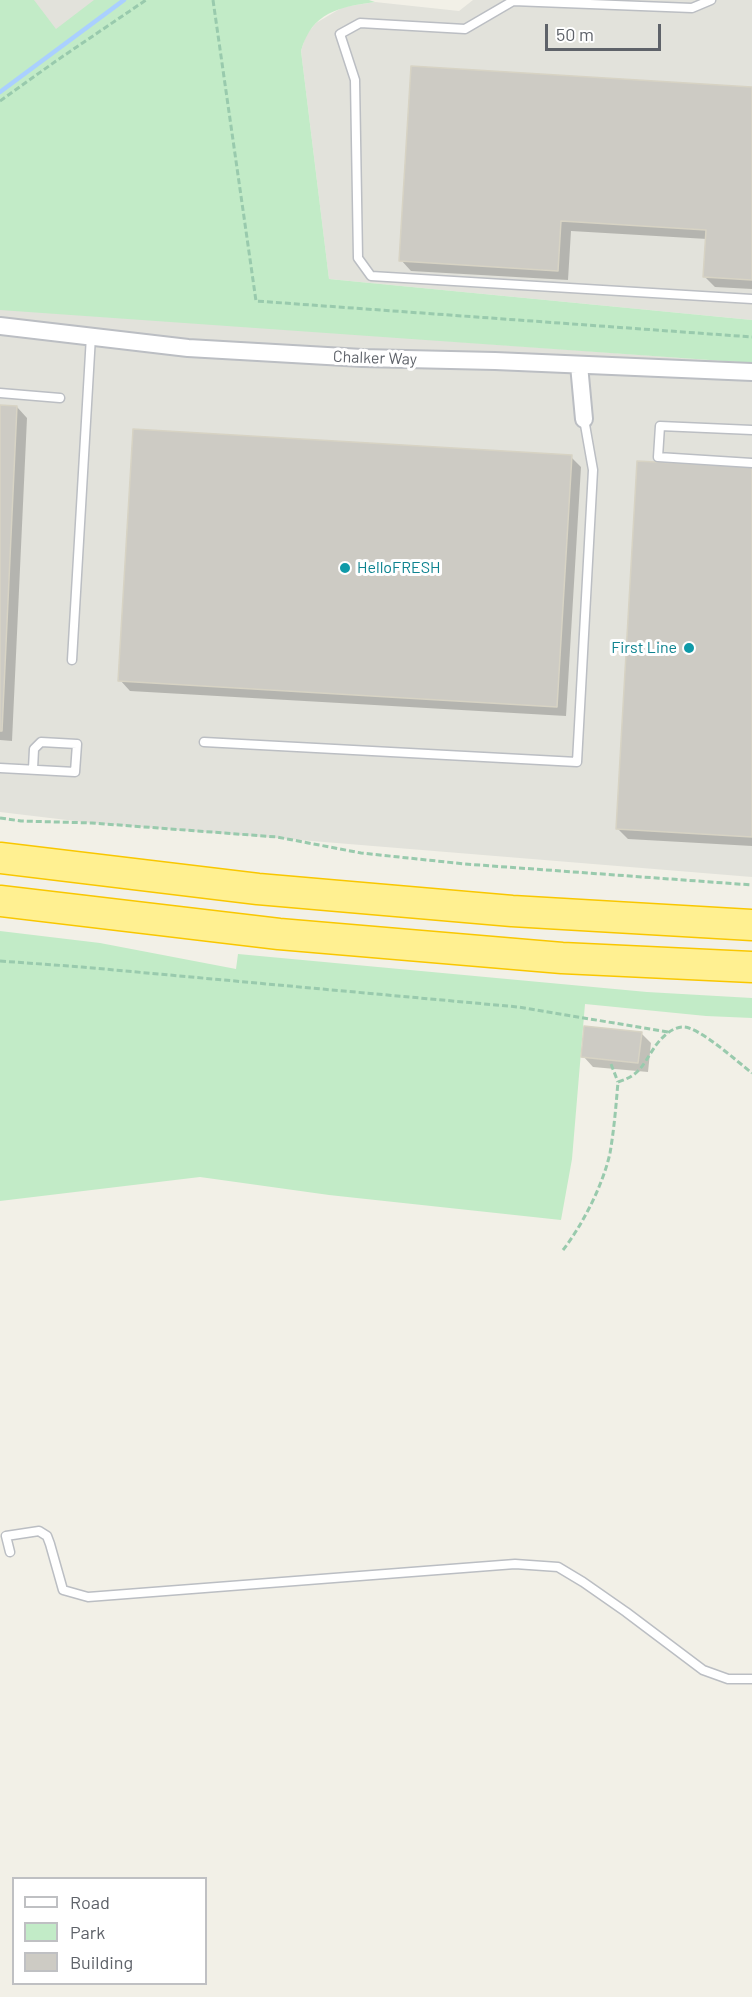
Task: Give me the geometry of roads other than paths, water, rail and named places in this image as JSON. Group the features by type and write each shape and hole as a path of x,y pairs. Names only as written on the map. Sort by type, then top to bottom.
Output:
{"highway":[{"path":"0,858 258,889 512,911 752,925"},
{"path":"0,902 302,936 562,958 752,967"}],"street":[{"name":"Chalker Way","path":"0,326 188,348 362,358 486,360 752,372"},
{"path":"579,365 584,419"}],"lane":[{"path":"711,0 692,8 513,1 465,29 360,23 340,34 355,80 358,258 371,276 752,299"},
{"path":"72,660 91,336"},
{"path":"0,393 60,398"},
{"path":"204,742 577,762 593,470 584,419"},
{"path":"752,430 660,426 658,457 752,463"},
{"path":"0,768 75,772 77,744 41,742 34,749 33,769"},
{"path":"10,1552 6,1536 39,1531 47,1536 63,1590 88,1597 514,1564 558,1567 626,1612 703,1670 728,1679 752,1679"}],"waterway":[{"path":"0,92 124,0"}],"place":[{"name":"HelloFRESH","path":"345,568"},
{"name":"First Line","path":"689,648"}]}
